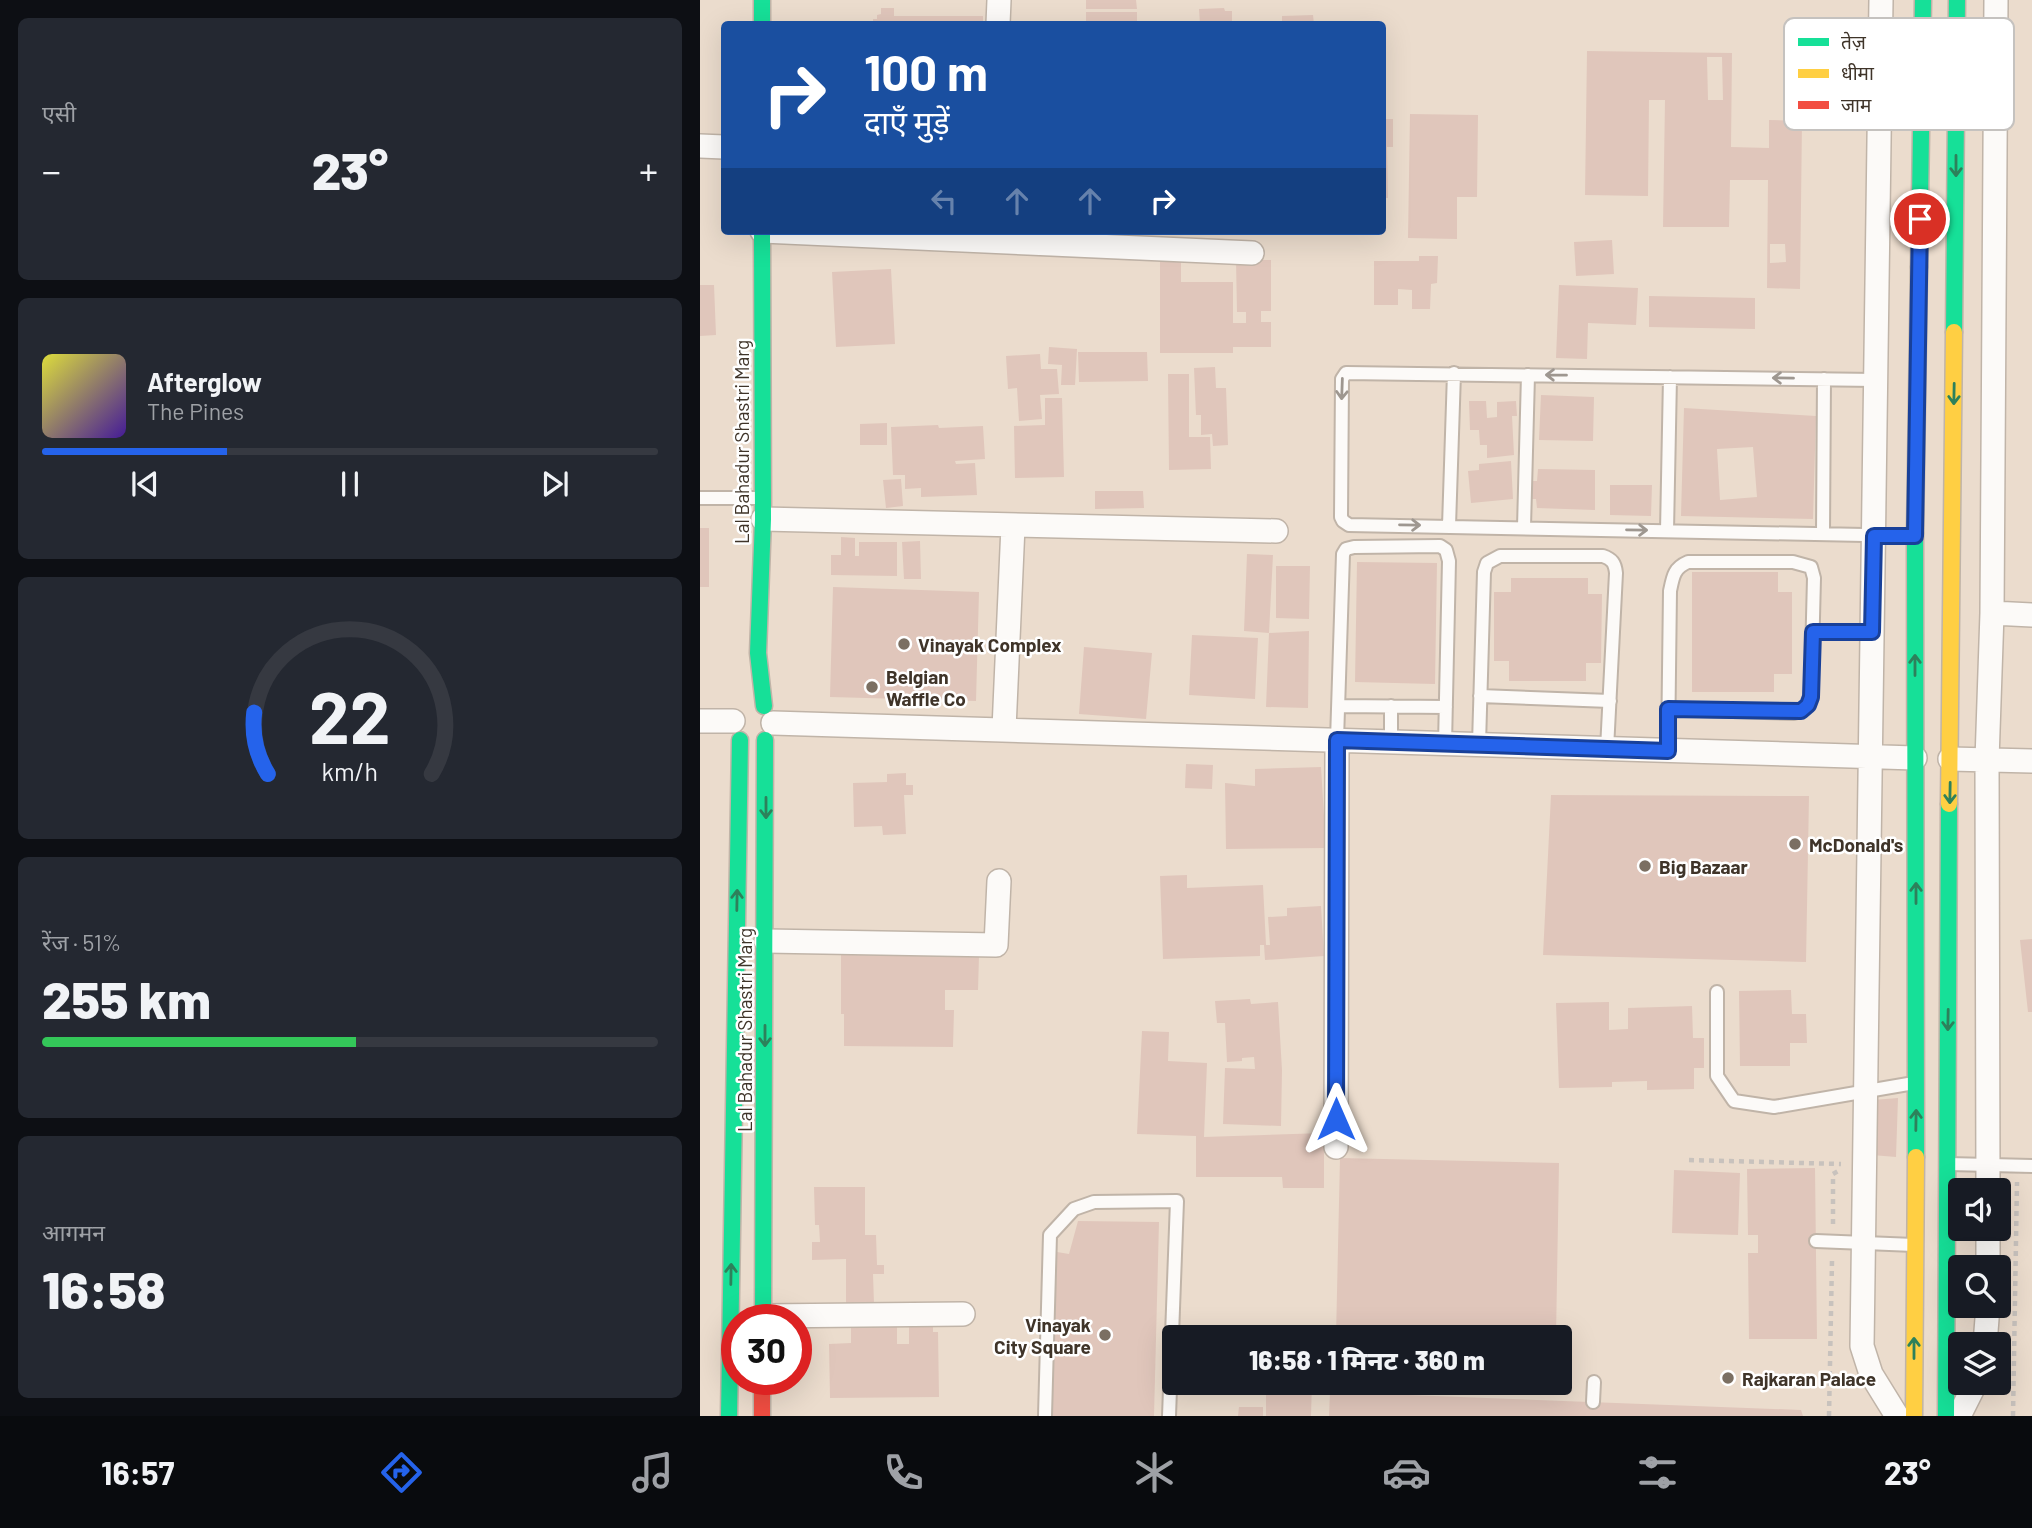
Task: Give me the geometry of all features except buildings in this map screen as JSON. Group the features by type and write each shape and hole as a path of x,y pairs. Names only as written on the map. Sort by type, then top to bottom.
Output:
{"main road":[{"path":"762,0 762,21"},
{"path":"1923,0 1923,18"},
{"path":"1957,0 1957,18"},
{"path":"1914,1416 1915,536 1921,130"},
{"path":"1946,1416 1956,130"},
{"name":"Lal Bahadur Shastri Marg","path":"762,235 763,509 758,653 767,723 763,1304"},
{"name":"Lal Bahadur Shastri Marg","path":"729,1416 741,713 758,653"},
{"path":"754,703 767,723 753,744 741,713 754,703"},
{"path":"762,1395 762,1416"}],"street":[{"path":"998,21 999,0"},
{"path":"1881,0 1881,18"},
{"path":"1996,0 1996,18"},
{"path":"1879,130 1862,1346 1871,1374 1897,1416"},
{"path":"1988,1178 1987,760 1992,613 1995,130"},
{"path":"700,146 721,147"},
{"path":"940,235 1252,253"},
{"path":"763,509 1013,526 1276,531"},
{"path":"1004,729 1013,526"},
{"path":"1992,613 2032,615"},
{"path":"700,721 741,713"},
{"path":"767,723 1915,758"},
{"path":"1336,1147 1337,740"},
{"path":"1950,759 2032,761"},
{"path":"766,941 996,945 999,881"},
{"path":"812,1317 963,1314"},
{"path":"1959,1416 1970,1395"}],"lane":[{"path":"1876,380 1349,372 1342,379 1342,521 1349,524 1915,536"},
{"path":"1449,526 1454,373"},
{"path":"1524,527 1528,374"},
{"path":"1667,531 1670,377"},
{"path":"1824,379 1824,534"},
{"path":"700,498 763,509"},
{"path":"1337,740 1342,561 1346,549 1440,546 1446,550 1449,561 1445,744"},
{"path":"1479,744 1487,563 1500,556 1603,556 1610,558 1616,573 1607,748"},
{"path":"1668,709 1801,711 1808,705 1811,697 1813,632 1814,578 1811,568 1803,564 1688,562 1677,567 1670,591 1668,709 1668,751"},
{"path":"1813,632 1872,632"},
{"path":"1480,696 1610,701"},
{"path":"1339,706 1446,707"},
{"path":"1391,706 1391,742"},
{"path":"1717,992 1717,1076 1734,1101 1774,1107 1916,1082"},
{"path":"1946,1164 2032,1166"},
{"path":"1045,1416 1050,1235 1074,1209 1094,1202 1177,1201 1169,1416"},
{"path":"1816,1241 1914,1245"},
{"path":"1593,1402 1594,1382"}],"path":[{"path":"1689,1160 1852,1164"},
{"path":"2013,1416 2017,1165"}],"traffic: fast":[{"path":"762,0 762,21"},
{"path":"1923,0 1923,18"},
{"path":"1957,0 1957,18"},
{"path":"1919,267 1921,130"},
{"path":"1954,332 1956,130"},
{"path":"762,235 763,519 758,653 764,706"},
{"path":"1915,533 1916,1157"},
{"path":"729,1416 740,740"},
{"path":"763,1304 765,740"},
{"path":"1946,1416 1949,804"}],"traffic: slow":[{"path":"1949,804 1954,332"},
{"path":"1914,1416 1916,1157"}],"traffic: jam":[{"path":"1915,533 1919,267"},
{"path":"762,1395 762,1416"}],"place":[{"name":"Vinayak Complex","path":"904,644"},
{"name":"Belgian Waffle Co","path":"872,687"},
{"name":"McDonald's","path":"1795,844"},
{"name":"Big Bazaar","path":"1645,866"},
{"name":"Vinayak City Square","path":"1105,1335"},
{"name":"Rajkaran Palace","path":"1728,1378"}],"route":[{"path":"1336,1119 1337,740 1668,751 1668,709 1794,713 1808,705 1811,697 1813,632 1872,632 1874,536 1915,536 1920,219"}]}
